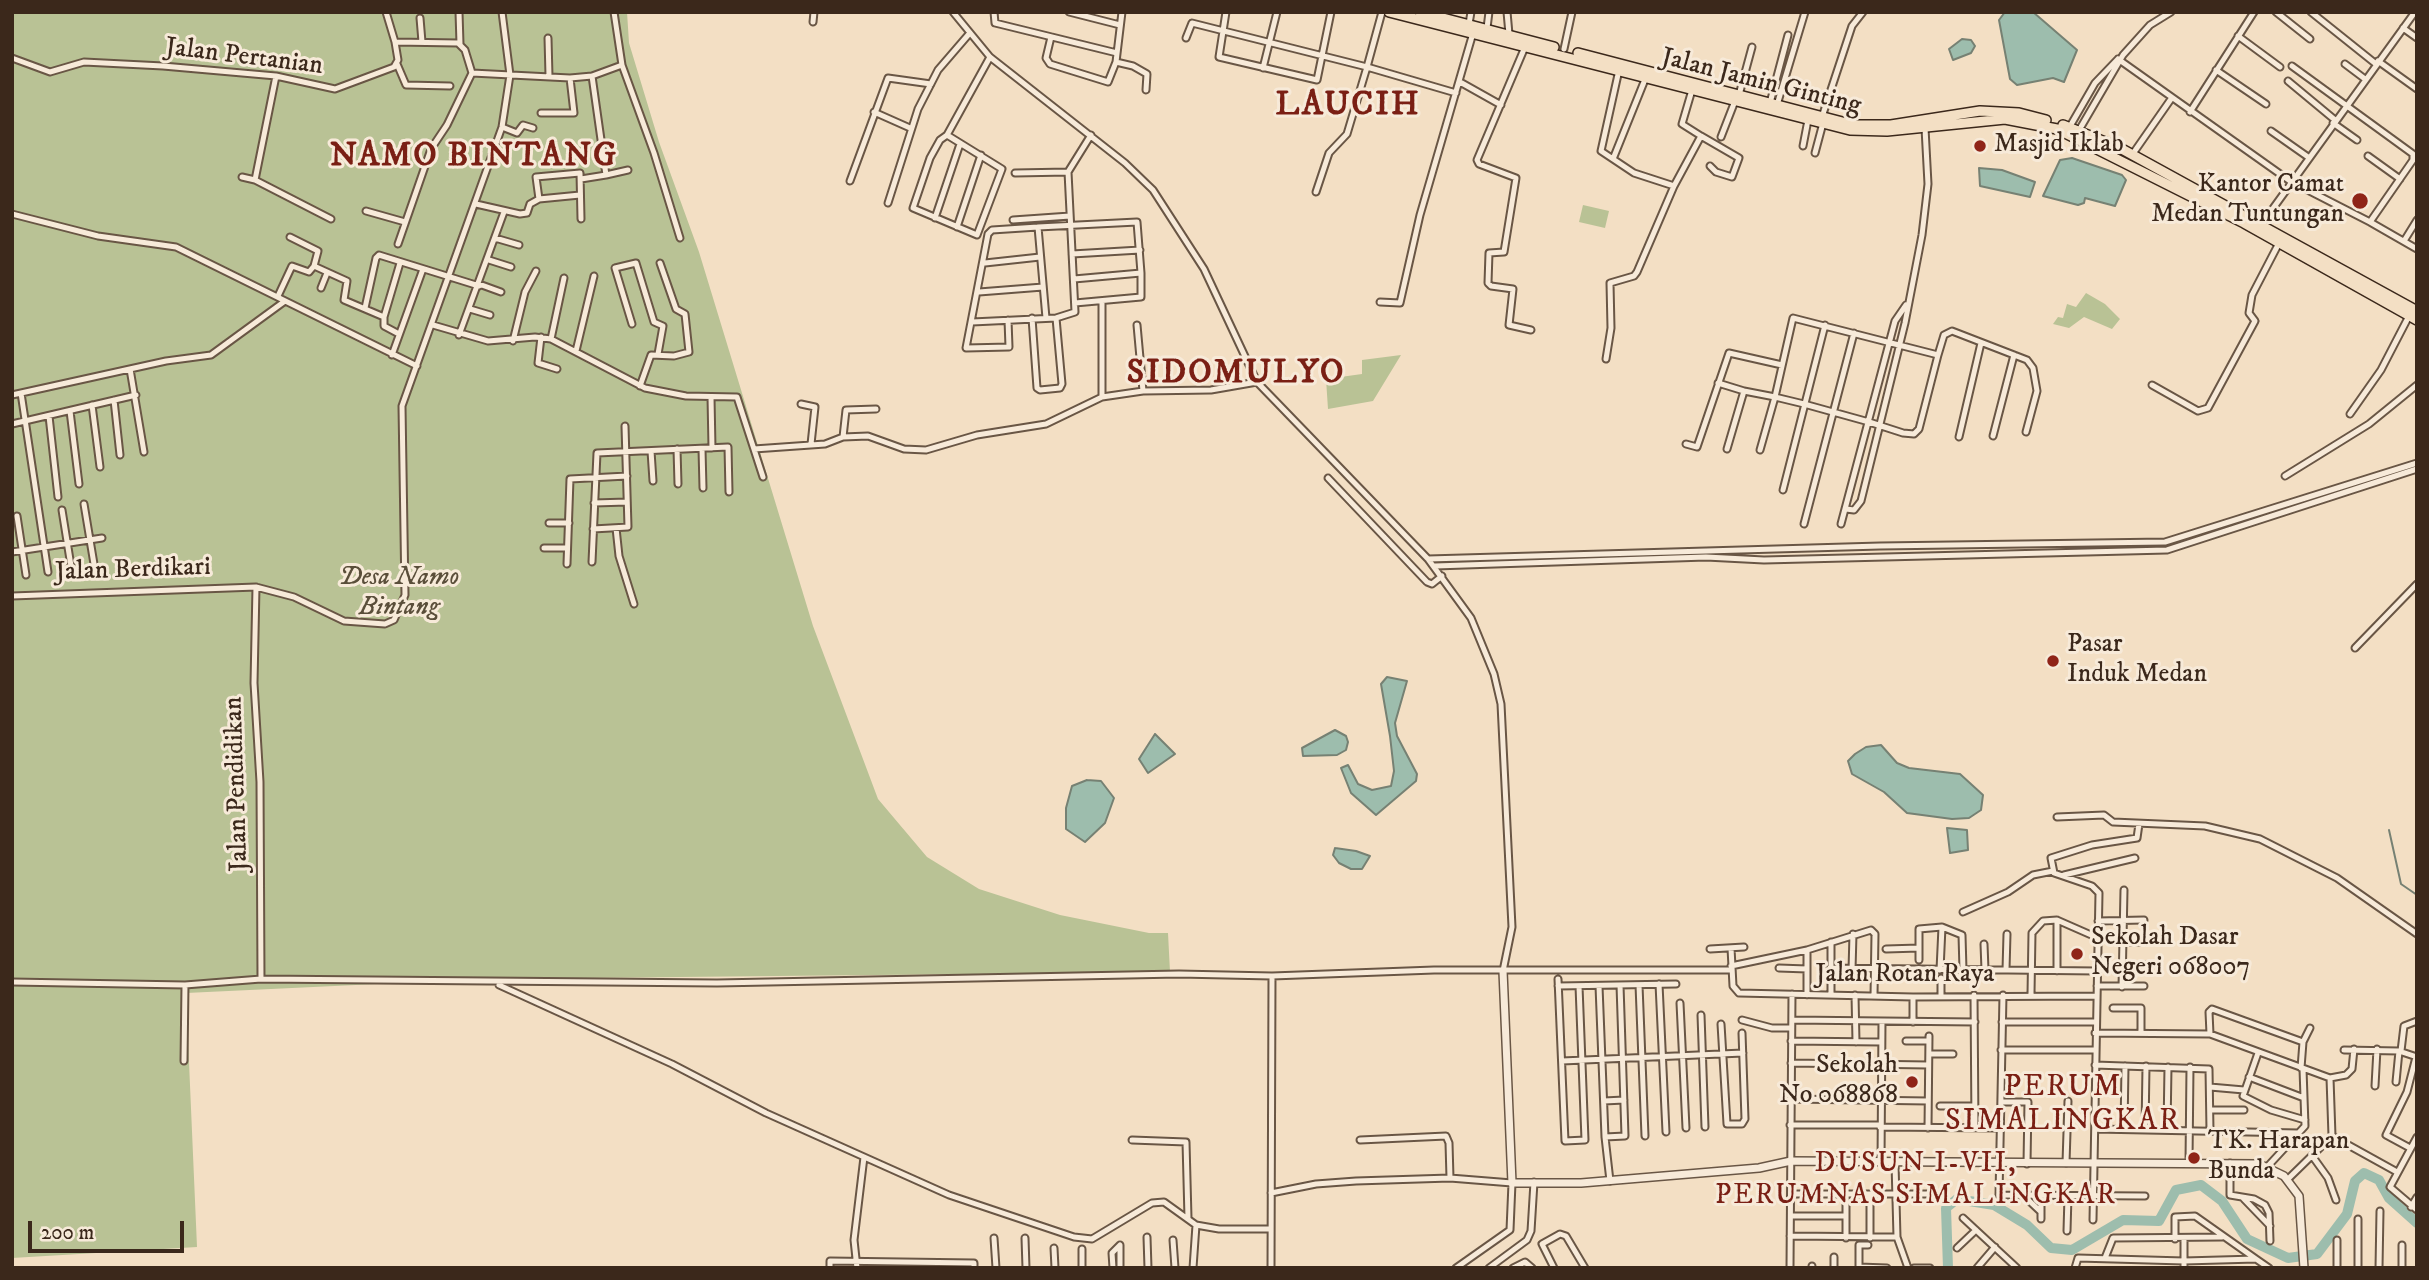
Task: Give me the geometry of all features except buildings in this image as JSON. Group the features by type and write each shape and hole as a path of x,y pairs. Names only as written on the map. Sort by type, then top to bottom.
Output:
{"highway":[{"name":"Jalan Jamin Ginting","path":"1389,12 1471,28 1487,28 1737,98"},
{"name":"Jalan Jamin Ginting","path":"1420,12 1434,14 1525,46 1692,89 1772,106 1861,131 2005,119 2073,131 2260,228 2279,243 2414,316"},
{"name":"Jalan Jamin Ginting","path":"1772,106 1808,120 1873,125 1987,112 2031,115 2132,155 2414,316"}],"street":[{"path":"386,12 395,42 397,64 406,85 450,86"},
{"path":"398,244 433,144 447,125 472,73 460,44 459,12"},
{"name":"Jalan Berdikari","path":"12,596 256,587 294,597 344,621 389,624 398,615 405,595 402,406 502,127 510,75 502,12"},
{"path":"614,12 622,65 654,153 680,238"},
{"path":"813,22 814,12"},
{"path":"953,12 990,57 1141,177 1170,213 1204,270 1257,382 1434,566 1471,618 1494,674 1502,704 1512,927 1503,971 1512,1182 1510,1230 1457,1268"},
{"path":"994,12 995,23 1117,53"},
{"path":"1069,12 1120,25"},
{"path":"1051,37 1046,58 1056,68 1106,82 1112,78 1116,62 1122,12"},
{"path":"1226,12 1220,57 1317,80 1331,12"},
{"path":"1263,68 1277,12"},
{"path":"1316,192 1329,153 1348,131 1382,12"},
{"path":"1380,302 1400,303 1420,215 1460,82 1471,28 1471,12"},
{"path":"1487,28 1489,12"},
{"path":"1507,12 1508,34"},
{"path":"1564,49 1572,12"},
{"path":"1772,106 1805,12"},
{"path":"1815,153 1822,120 1852,26 1863,12"},
{"path":"2073,131 2095,83 2121,59 2150,25 2171,12"},
{"path":"2190,111 2254,12"},
{"path":"2276,12 2311,39"},
{"path":"2311,12 2417,89"},
{"path":"2260,228 2290,181 2415,12"},
{"path":"420,18 422,42"},
{"path":"1186,38 1190,23 1323,54 1456,93"},
{"path":"2403,28 2417,38"},
{"path":"888,202 909,128 930,84 938,70 969,34"},
{"path":"1772,106 1788,35"},
{"path":"2238,36 2280,67"},
{"path":"548,38 549,76"},
{"path":"395,42 460,44"},
{"path":"1525,46 1477,160 1479,164 1512,174 1516,179 1504,252 1489,253 1488,282 1492,286 1513,289 1509,325 1531,330"},
{"path":"1721,137 1737,98 1752,47"},
{"path":"947,135 1002,168 978,234 974,235 913,206 930,158 940,140 947,135 990,57"},
{"name":"Jalan Pertanian","path":"12,58 50,72 83,62 276,76 335,89 388,70 397,64"},
{"path":"2121,59 2171,99 2290,181 2417,249"},
{"path":"1116,62 1133,66 1147,74 1146,90"},
{"path":"2345,64 2365,79"},
{"path":"472,73 570,78 592,76 622,65"},
{"path":"2292,66 2413,154 2413,160 2370,222"},
{"path":"1619,70 1601,151 1634,173 1674,186"},
{"path":"2216,70 2266,104"},
{"path":"255,180 276,76"},
{"path":"592,76 606,175"},
{"path":"850,181 874,112 890,77 930,84"},
{"path":"1613,159 1646,77"},
{"path":"541,113 574,113 570,78"},
{"path":"2288,80 2357,140"},
{"path":"1460,82 1501,105"},
{"path":"1692,89 1682,124 1740,158 1730,177 1716,172 1710,166"},
{"path":"2132,155 2171,99"},
{"path":"874,112 909,128"},
{"path":"1803,146 1808,120"},
{"path":"502,127 517,133 523,125 533,128"},
{"path":"1846,509 1854,510 1861,501 1922,234 1928,184 1928,127"},
{"path":"2271,131 2308,157"},
{"path":"972,322 1056,318 1072,314 1075,303 1068,172 1091,135"},
{"path":"1606,359 1611,328 1610,283 1634,276 1637,272 1674,186 1701,136"},
{"path":"935,218 960,144"},
{"path":"957,227 981,155"},
{"path":"2368,156 2400,179"},
{"path":"581,179 628,170"},
{"path":"1015,173 1068,172"},
{"path":"539,199 536,177 580,173 581,219"},
{"path":"242,177 255,180 331,219"},
{"path":"476,204 504,212 526,213 530,204 539,199 580,195"},
{"path":"366,211 404,226 410,232"},
{"path":"459,335 504,212"},
{"path":"12,214 98,236 176,247 417,366"},
{"path":"1013,220 1070,216"},
{"path":"2404,241 2417,220"},
{"path":"1008,320 1007,348 967,349 965,345 979,292 988,236 992,230 1137,222 1141,297 1075,303"},
{"path":"1038,227 1046,318"},
{"path":"285,262 309,272 314,267 318,251 290,237"},
{"path":"495,238 519,245"},
{"path":"2152,385 2198,411 2208,408 2255,321 2249,313 2252,295 2279,243"},
{"path":"1072,254 1140,250"},
{"path":"365,308 376,258 382,256 500,292"},
{"path":"985,263 1040,257"},
{"path":"488,260 511,267"},
{"path":"400,263 384,317 384,326 400,334"},
{"path":"632,324 615,268 636,263 654,322 663,326 658,354"},
{"path":"640,386 651,355 674,356 689,352 685,314 676,309 660,263"},
{"path":"278,296 292,266"},
{"path":"314,267 347,282 344,299 384,317"},
{"path":"392,355 423,269"},
{"path":"513,341 526,292 536,271"},
{"path":"321,288 327,272"},
{"path":"1074,279 1141,274"},
{"path":"576,351 594,276"},
{"path":"551,339 564,278"},
{"path":"979,292 1043,287"},
{"path":"12,395 130,369 211,355 285,301"},
{"path":"1102,301 1102,397"},
{"path":"1841,524 1895,321 1907,302"},
{"path":"470,309 490,315"},
{"path":"2350,414 2414,316"},
{"path":"1032,318 1037,388 1040,390 1062,385 1056,318"},
{"path":"1760,450 1793,318 1938,355"},
{"path":"1137,324 1143,391"},
{"path":"433,325 459,335 488,341 541,337 551,339 640,386 686,396 737,397 763,477"},
{"path":"1783,490 1825,325"},
{"path":"1718,383 1912,435 1917,433 1938,355 1948,332 2030,362 2037,391 2026,432"},
{"path":"1804,524 1854,333"},
{"path":"541,337 538,363 557,369"},
{"path":"1959,438 1981,343"},
{"path":"1686,444 1698,447 1727,355 1731,352 1782,365"},
{"path":"1993,436 2014,355"},
{"path":"130,369 144,452"},
{"path":"754,449 825,444 843,437 876,436 897,447 926,450 978,435 1046,424 1102,397 1143,391 1211,390 1257,382"},
{"path":"2285,476 2369,424 2417,385"},
{"path":"1727,449 1744,391"},
{"path":"21,393 48,572"},
{"path":"12,425 136,395"},
{"path":"710,397 712,448"},
{"path":"114,400 120,455"},
{"path":"802,404 815,407 811,444"},
{"path":"92,405 100,467"},
{"path":"843,437 846,410 876,409"},
{"path":"70,411 79,484"},
{"path":"49,416 58,497"},
{"path":"593,528 628,527 625,426"},
{"path":"592,562 597,453 728,447 729,492"},
{"path":"677,449 678,484"},
{"path":"702,449 703,488"},
{"path":"651,451 653,481"},
{"path":"1428,559 1605,552 2165,542 2415,465"},
{"path":"1434,566 1706,557 1764,560 2167,550 2306,505 2415,465"},
{"path":"567,564 570,479 627,477"},
{"path":"1328,478 1427,582 1432,584 1442,576"},
{"path":"2304,497 2306,505"},
{"path":"594,503 627,502"},
{"path":"84,504 94,565"},
{"path":"62,510 71,566"},
{"path":"17,516 26,575"},
{"path":"549,523 569,523"},
{"path":"616,528 619,556 634,604"},
{"path":"12,552 102,538"},
{"path":"544,548 567,548"},
{"path":"1764,550 1764,560"},
{"path":"1605,552 1605,561"},
{"path":"2355,648 2417,584"},
{"name":"Jalan Pendidikan","path":"256,587 254,683 260,782 261,979"},
{"path":"2057,817 2104,815 2113,822 2205,826 2260,839 2337,878 2417,934"},
{"path":"2053,871 2051,858 2092,845 2137,838 2140,824"},
{"path":"2064,875 2135,858"},
{"path":"1963,912 2008,892 2033,875 2053,871 2097,889 2099,899 2093,1220"},
{"path":"2122,987 2124,890"},
{"path":"2031,994 2034,928 2047,919 2057,920 2098,938"},
{"path":"2057,920 2057,971"},
{"path":"2098,921 2144,920"},
{"path":"1919,960 1922,926 1942,927 1962,935 1963,970"},
{"path":"1940,970 1942,927"},
{"path":"12,982 185,985 261,979 497,983 841,981 1731,968 1807,950 1853,934 1874,931 1874,996"},
{"path":"1852,970 1853,934"},
{"path":"2006,970 2007,934"},
{"path":"1831,942 1831,994"},
{"path":"2123,942 2144,942"},
{"path":"1984,944 1986,970"},
{"path":"1710,949 1744,947"},
{"path":"1731,948 1731,968"},
{"path":"1886,949 1919,948"},
{"path":"1807,950 1807,995"},
{"path":"2122,965 2145,965"},
{"name":"Jalan Rotan Raya","path":"1731,968 1733,986 1739,993 1913,997 2031,994 2096,996"},
{"path":"1779,968 1807,969"},
{"path":"1830,968 2097,971"},
{"path":"1271,1268 1272,976"},
{"path":"1941,978 1941,997"},
{"path":"1579,986 1585,1140 1565,1141 1558,982 1579,986 1676,985"},
{"path":"497,983 958,1199 1084,1240 1110,1231 1152,1203 1164,1202 1196,1225 1270,1229"},
{"path":"1659,984 1666,1132"},
{"path":"184,1062 185,985"},
{"path":"1599,985 1605,1137 1610,1181"},
{"path":"1605,1137 1625,1136 1620,985"},
{"path":"1639,985 1645,1136"},
{"path":"2097,986 2144,986"},
{"path":"1790,1268 1792,994"},
{"path":"1855,995 1856,1042"},
{"path":"1974,995 1975,1128"},
{"path":"2003,995 1998,1192 2002,1196 2145,1196"},
{"path":"1913,997 1913,1022"},
{"path":"1681,1003 1686,1128"},
{"path":"2113,1008 2141,1008 2141,1033"},
{"path":"2210,1034 2209,1012 2212,1009 2302,1042"},
{"path":"1700,1015 1705,1127"},
{"path":"1742,1020 1772,1028 1791,1028"},
{"path":"1792,1020 1975,1023"},
{"path":"1881,1163 1882,1021"},
{"path":"2396,1082 2404,1026 2417,1021"},
{"path":"2002,1022 2096,1022"},
{"path":"1721,1024 1726,1122 1731,1125 1742,1124 1745,1119 1742,1032"},
{"path":"2267,1166 2299,1133 2305,1120 2302,1042 2310,1028"},
{"path":"2095,1033 2210,1034 2330,1079 2346,1075 2352,1069 2354,1049"},
{"path":"1906,1041 1929,1038 1928,1128"},
{"path":"1791,1041 1881,1042"},
{"path":"2375,1086 2376,1049"},
{"path":"2001,1050 2095,1050"},
{"path":"2344,1050 2400,1051 2417,1057 2407,1092 2386,1135 2410,1148"},
{"path":"1562,1061 1743,1053"},
{"path":"2258,1053 2243,1096 2305,1120"},
{"path":"1930,1054 1953,1054"},
{"path":"1791,1063 1928,1065"},
{"path":"2095,1065 2209,1069 2210,1131"},
{"path":"2124,1129 2125,1066"},
{"path":"2145,1130 2146,1066"},
{"path":"2166,1130 2168,1067"},
{"path":"2189,1163 2190,1067"},
{"path":"2249,1077 2304,1098"},
{"path":"2288,1179 2332,1136 2330,1079"},
{"path":"2210,1087 2244,1090"},
{"path":"1791,1099 1928,1101"},
{"path":"1604,1101 1624,1100"},
{"path":"2001,1102 2028,1101 2027,1164"},
{"path":"2066,1163 2068,1101"},
{"path":"1940,1106 1975,1106"},
{"path":"2210,1110 2244,1110"},
{"path":"1790,1125 2000,1128"},
{"path":"2095,1129 2299,1133"},
{"path":"1360,1140 1446,1136 1449,1143 1450,1178"},
{"path":"2332,1136 2397,1172"},
{"path":"2417,1137 2390,1190 2414,1209 2417,1197"},
{"path":"1132,1140 1183,1141 1187,1144 1188,1218"},
{"path":"856,1264 854,1240 864,1157"},
{"path":"2313,1157 2328,1178 2336,1200"},
{"path":"1271,1193 1316,1184 1450,1178 1512,1182 1610,1181 1759,1168 1791,1161 2230,1163 2267,1166 2288,1179 2302,1204 2304,1268"},
{"path":"1895,1163 1897,1237 1908,1268"},
{"path":"2230,1163 2230,1195 2260,1200 2265,1205 2270,1241"},
{"path":"1489,1268 1527,1240 1531,1231 1534,1182"},
{"path":"1791,1194 1930,1194"},
{"path":"1846,1194 1846,1238"},
{"path":"1870,1194 1870,1238"},
{"path":"2024,1196 2041,1212"},
{"path":"2041,1196 2041,1219"},
{"path":"2067,1231 2068,1196"},
{"path":"2243,1198 2270,1226"},
{"path":"2379,1268 2380,1211"},
{"path":"1791,1216 1846,1216"},
{"path":"2175,1239 2175,1218 2179,1216 2202,1219 2222,1237 2269,1268"},
{"path":"1963,1218 2015,1267"},
{"path":"2358,1219 2358,1268"},
{"path":"1193,1268 1196,1225"},
{"path":"1957,1248 1976,1230"},
{"path":"1554,1268 1542,1244 1560,1234 1566,1236 1585,1268"},
{"path":"1790,1236 1897,1237"},
{"path":"1147,1237 1148,1268"},
{"path":"2105,1258 2113,1238 2222,1237"},
{"path":"994,1238 996,1268"},
{"path":"1025,1238 1026,1268"},
{"path":"2184,1239 2184,1264"},
{"path":"1173,1240 1175,1268"},
{"path":"2336,1268 2337,1240"},
{"path":"1113,1268 1112,1253 1120,1245 1120,1268"},
{"path":"1868,1245 1859,1245 1859,1267 1887,1268"},
{"path":"2402,1245 2402,1268"},
{"path":"1977,1268 1995,1247"},
{"path":"1054,1248 1055,1268"},
{"path":"1082,1249 1082,1268"},
{"path":"1834,1257 1834,1268"},
{"path":"2076,1268 2078,1258 2184,1264 2256,1259"},
{"path":"830,1268 830,1261 909,1265 974,1263 974,1268"},
{"path":"1513,1268 1525,1262 1532,1268"},
{"path":"1914,1268 1930,1268"}],"green space":[{"name":"Desa Namo Bintang","path":"12,12 627,12 629,43 659,142 699,252 813,626 878,799 927,857 979,889 1060,915 1149,933 1168,933 1170,972 483,979 186,993 197,1247 12,1258"},
{"path":"1583,205 1609,211 1605,228 1579,222"},
{"path":"2086,293 2105,304 2120,319 2112,329 2084,317 2069,328 2053,324 2058,317 2063,318 2067,304 2076,307"},
{"path":"1401,355 1373,401 1328,409 1326,379 1362,374 1362,360"}],"shaded area":[{"path":"2005,12 2033,12 2077,50 2064,82 2053,78 2017,85 2010,79 1999,20"},
{"path":"1962,39 1971,40 1975,46 1971,53 1953,60 1949,49"},
{"path":"2072,158 2122,175 2126,180 2115,206 2085,198 2084,203 2078,205 2043,196 2060,160"},
{"path":"1979,168 2002,170 2035,182 2030,197 1980,186"},
{"path":"1387,677 1407,681 1395,723 1397,736 1417,774 1416,781 1376,815 1351,793 1341,768 1348,765 1358,784 1372,790 1391,786 1394,771 1381,684"},
{"path":"1335,730 1346,736 1346,750 1337,755 1303,756 1302,748"},
{"path":"1155,734 1175,754 1148,773 1139,759"},
{"path":"1881,745 1897,763 1909,768 1960,774 1983,795 1981,810 1969,818 1952,819 1907,813 1884,792 1852,774 1848,761 1855,754 1866,747"},
{"path":"1087,780 1101,781 1114,798 1105,823 1085,842 1066,829 1066,808 1072,786"},
{"path":"1947,828 1967,830 1968,850 1950,853"},
{"path":"1335,848 1370,856 1362,869 1351,869 1339,863 1333,855"}],"waterway":[{"path":"2389,830 2401,884 2417,895"},
{"path":"1948,1268 1946,1208 1957,1199 1994,1205 2027,1225 2051,1248 2072,1250 2123,1220 2159,1221 2176,1190 2201,1185 2222,1201 2247,1239 2288,1258 2317,1254 2347,1214 2355,1181 2364,1173 2379,1180 2389,1198 2417,1223"}],"place":[{"name":"Masjid Iklab","path":"1980,146"},
{"name":"Kantor Camat Medan Tuntungan","path":"2360,201"},
{"name":"Pasar Induk Medan","path":"2053,661"},
{"name":"Sekolah Dasar Negeri 068007","path":"2077,954"},
{"name":"Sekolah No 068868","path":"1912,1082"},
{"name":"TK. Harapan Bunda","path":"2194,1158"}],"district":[{"name":"LAUCIH","path":"1348,107"},
{"name":"NAMO BINTANG","path":"474,158"},
{"name":"SIDOMULYO","path":"1236,375"},
{"name":"PERUM SIMALINGKAR","path":"2063,1106"},
{"name":"DUSUN I-VII, PERUMNAS SIMALINGKAR","path":"1916,1181"}]}
